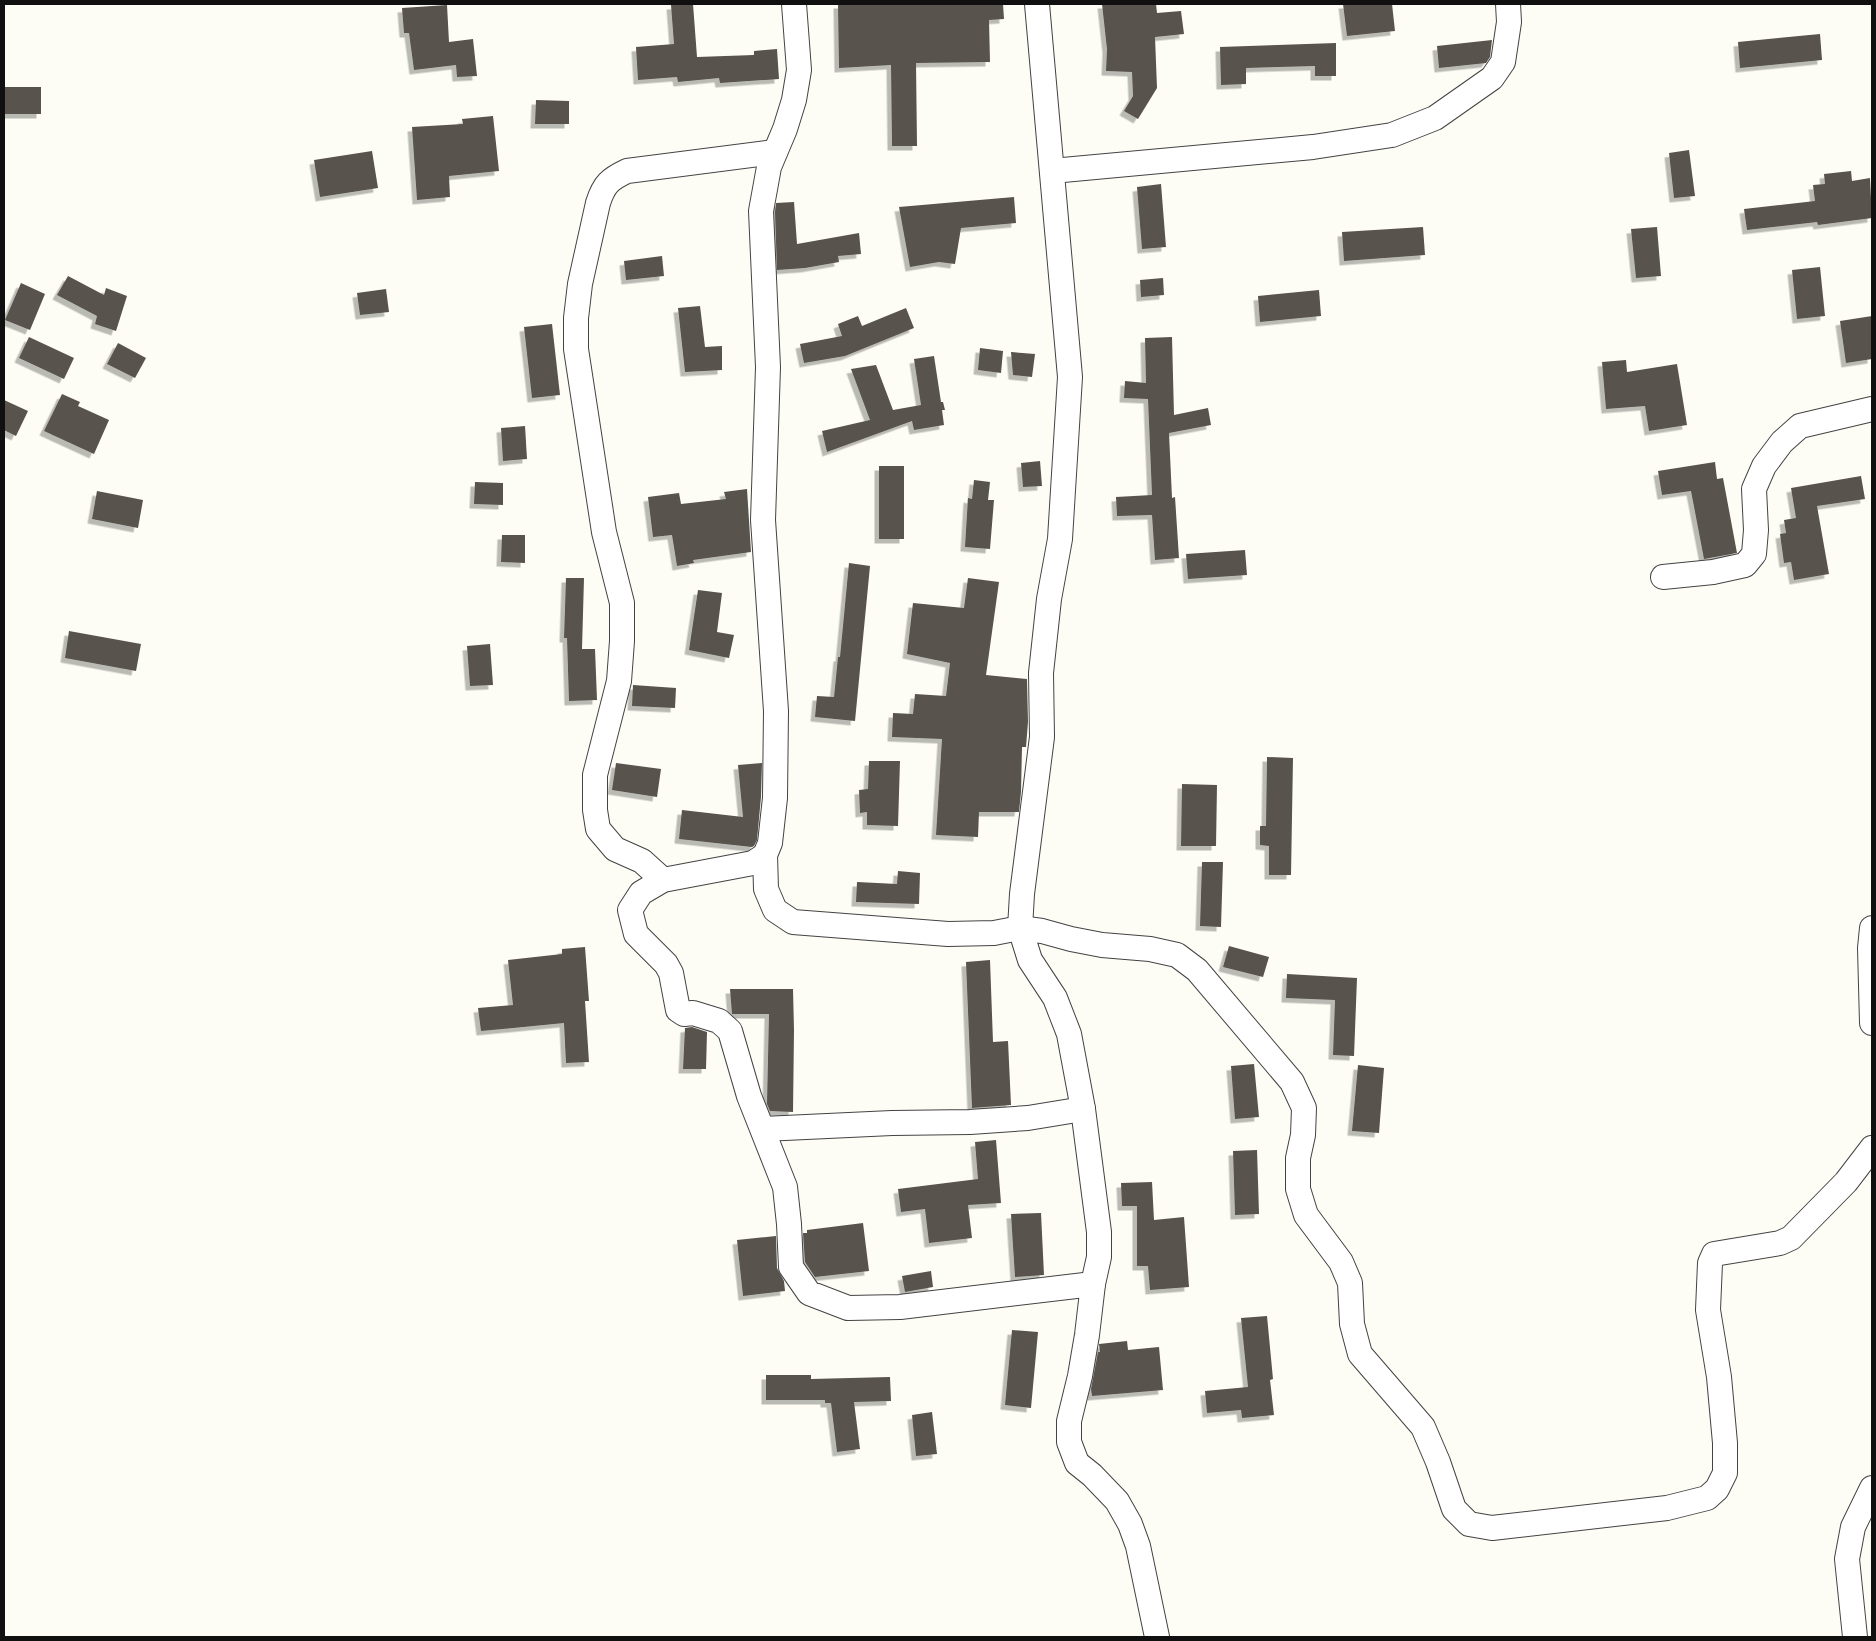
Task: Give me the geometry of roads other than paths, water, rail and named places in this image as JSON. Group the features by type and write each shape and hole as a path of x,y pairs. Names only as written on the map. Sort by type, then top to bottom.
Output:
{"street":[{"path":"794,4 798,70 794,100 785,129 769,167 761,211 768,367 763,520 776,711 775,798 770,843 765,854 766,889 775,910 794,922 965,934 994,933 1020,928 1042,931 1071,940 1150,949 1177,955 1197,970 1292,1082 1304,1108 1304,1135 1298,1158 1298,1189 1306,1215 1341,1262 1350,1283 1352,1324 1360,1354 1423,1427 1454,1508 1468,1524 1492,1528 1667,1508 1707,1498 1717,1489 1725,1473 1725,1442 1719,1377 1708,1310 1710,1263 1714,1254 1780,1243 1791,1238 1846,1182 1872,1148"},
{"path":"1037,4 1070,377 1060,539 1049,599 1041,673 1042,737 1022,894 1020,928 1030,960 1055,998 1070,1034 1083,1109 1099,1232 1099,1256 1093,1284 1080,1376 1069,1421 1069,1442 1077,1463 1092,1475 1117,1501 1130,1524 1138,1546 1156,1637"},
{"path":"1052,171 1313,147 1392,135 1435,118 1492,78 1503,62 1509,22 1508,4"},
{"path":"663,880 642,861 615,849 598,829 595,810 595,774 619,682 622,603 604,532 576,349 576,318 580,284 601,192 610,179 627,171 775,152"},
{"path":"1663,577 1713,572 1745,565 1754,554 1756,530 1754,489 1764,466 1782,442 1800,426 1872,409"},
{"path":"765,854 753,863 663,880 642,893 630,910 636,934 666,964 671,973 678,1010 684,1014 693,1013 719,1021 730,1031 749,1096 784,1187 789,1224 791,1267 809,1293 848,1308 900,1307 1093,1284"},
{"path":"1872,928 1870,948 1872,1024"},
{"path":"763,1129 1028,1118 1083,1109"},
{"path":"1855,1637 1847,1559 1853,1527 1872,1488"}]}
